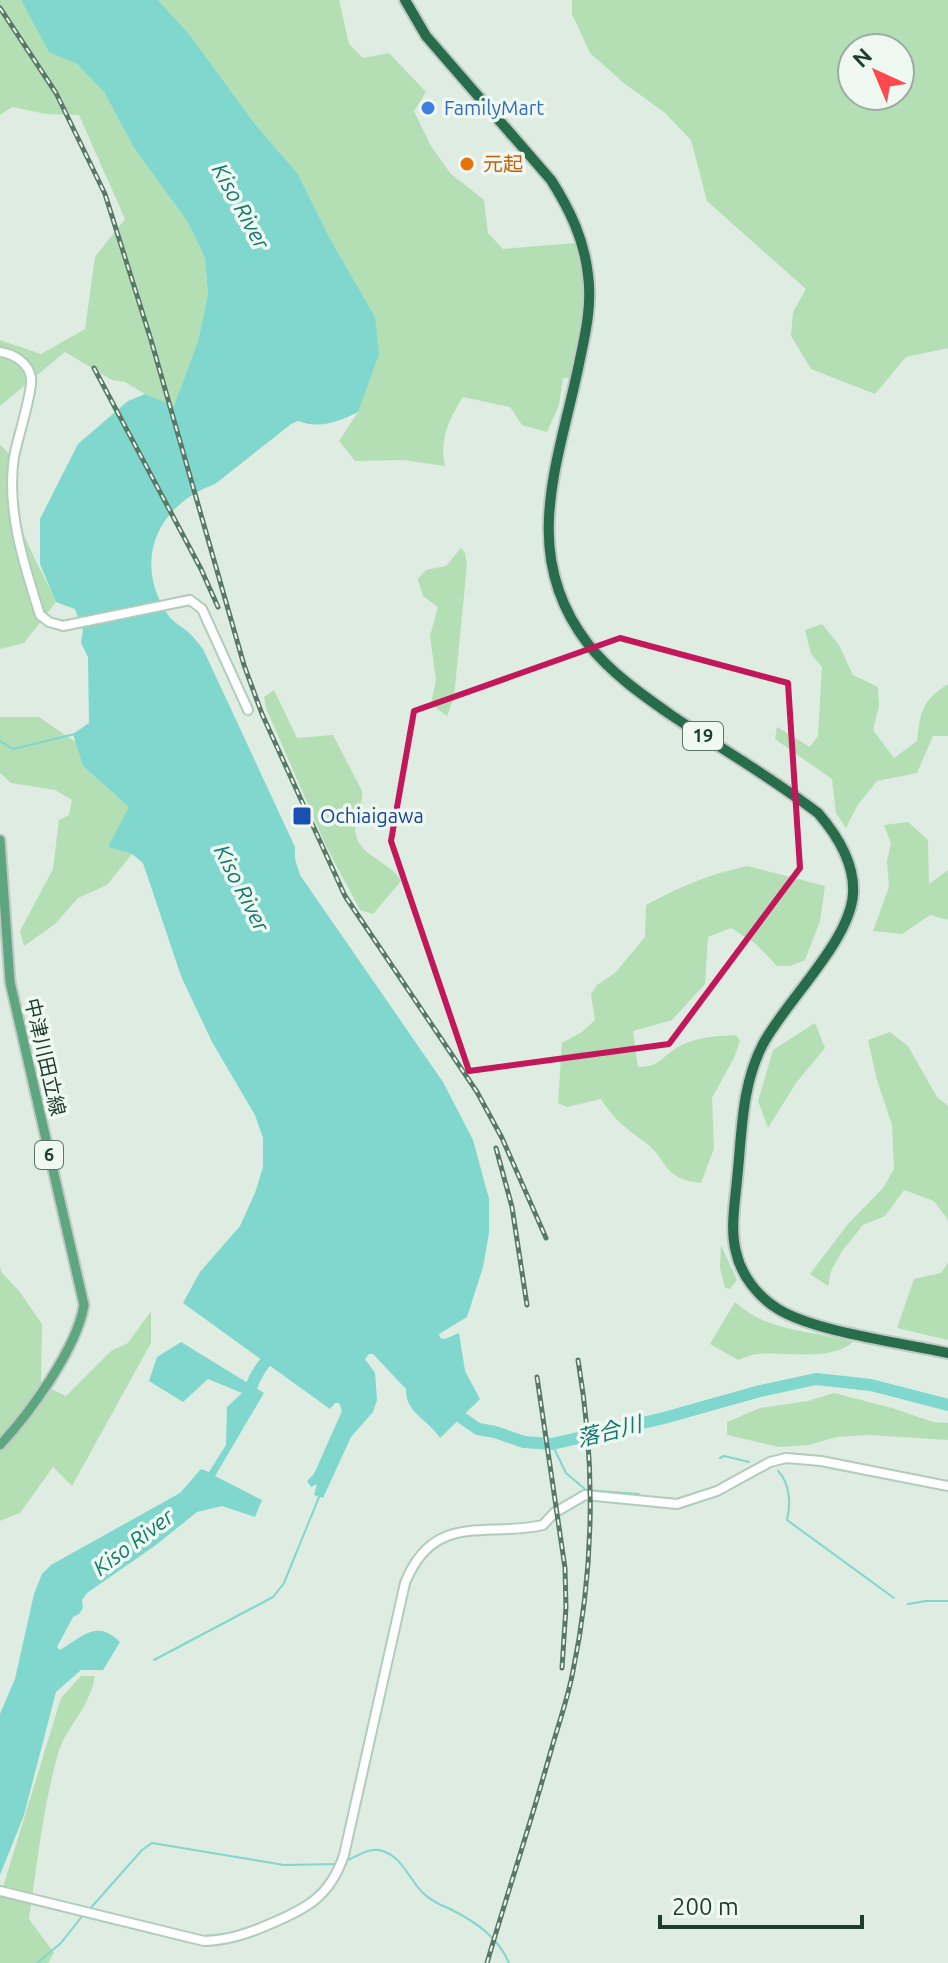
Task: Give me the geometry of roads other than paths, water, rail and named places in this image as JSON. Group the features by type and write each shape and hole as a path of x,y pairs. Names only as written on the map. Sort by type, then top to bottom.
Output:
{"highway":[{"name":"19","path":"405,0 426,36 551,180 564,199 583,241 589,278 588,317 558,457 547,528 550,560 567,611 589,646 619,677 818,813 840,844 853,881 851,905 837,937 763,1044 747,1086 733,1229 735,1252 743,1272 765,1300 780,1311 833,1329 948,1353"}],"main road":[{"name":"中津川田立線","path":"0,840 10,982 84,1305 78,1332 17,1427 0,1445"}],"street":[{"path":"0,352 18,358 31,379 14,456 12,483 14,516 40,615 49,622 63,626 190,600 202,609 248,710"},
{"path":"0,1891 193,1939 224,1940 245,1935 295,1914 314,1902 327,1889 340,1868 405,1583 417,1559 436,1541 463,1530 543,1525 554,1513 574,1500 593,1494 677,1504 717,1491 770,1462 786,1458 821,1461 948,1486"}],"water":[{"path":"21,0 158,0 189,34 255,124 298,174 328,235 375,317 379,354 358,412 329,423 298,421 291,424 215,484 195,493 178,506 165,520 156,537 152,555 152,575 157,595 170,617 203,649 295,847 300,875 443,1082 473,1140 489,1199 489,1233 483,1267 467,1317 439,1334 440,1338 445,1339 459,1333 465,1371 480,1399 440,1438 413,1410 406,1389 373,1354 369,1354 365,1359 375,1373 377,1400 373,1412 351,1437 323,1498 314,1495 317,1484 311,1487 307,1481 314,1474 342,1411 339,1403 330,1409 183,1303 200,1272 240,1226 263,1167 263,1138 255,1115 212,1042 181,976 143,863 132,854 108,847 129,807 83,766 73,734 89,723 88,657 81,643 83,631 75,609 56,602 40,564 40,519 78,444 128,401 145,394 174,406 198,341 208,294 205,258 187,221 134,148 104,92 77,64 49,52"},
{"path":"181,1342 264,1393 215,1476 262,1500 255,1517 222,1506 197,1512 87,1593 82,1600 83,1608 73,1617 57,1647 60,1650 83,1635 97,1631 112,1635 120,1642 103,1670 81,1670 56,1692 24,1815 0,1875 0,1714 15,1679 34,1594 42,1574 51,1565 180,1493 201,1469 209,1472 226,1445 227,1407 242,1393 208,1379 183,1402 149,1381 157,1357"}],"waterway":[{"path":"0,741 13,749 75,734"},
{"name":"Kiso River","path":"248,1401 257,1374 274,1351"},
{"name":"落合川","path":"453,1407 478,1429 524,1442 552,1444 816,1379 871,1385 948,1405"},
{"path":"552,1444 566,1473 586,1490 639,1494"},
{"path":"720,1458 724,1456 749,1462"},
{"path":"778,1471 785,1481 788,1494 787,1520 894,1598"},
{"path":"154,1660 273,1597 284,1583 319,1497"},
{"path":"908,1604 948,1601"},
{"path":"88,1911 142,1850 152,1843 284,1865 338,1864"},
{"path":"343,1862 370,1850 387,1853 399,1862 426,1896 485,1931 499,1945 509,1963"},
{"path":"37,1963 61,1943 83,1915"}],"railway":[{"path":"0,8 56,93 105,194 151,340 244,665 262,714 345,896 477,1092 502,1138 546,1238"},
{"path":"94,368 201,569 218,607"},
{"path":"496,1148 512,1207 527,1305"},
{"path":"487,1963 565,1703 585,1598 590,1479 578,1360"},
{"path":"537,1377 565,1568 562,1668"}],"place":[{"name":"FamilyMart","path":"428,108"},
{"name":"元起","path":"467,164"},
{"name":"Ochiaigawa","path":"302,816"}]}
